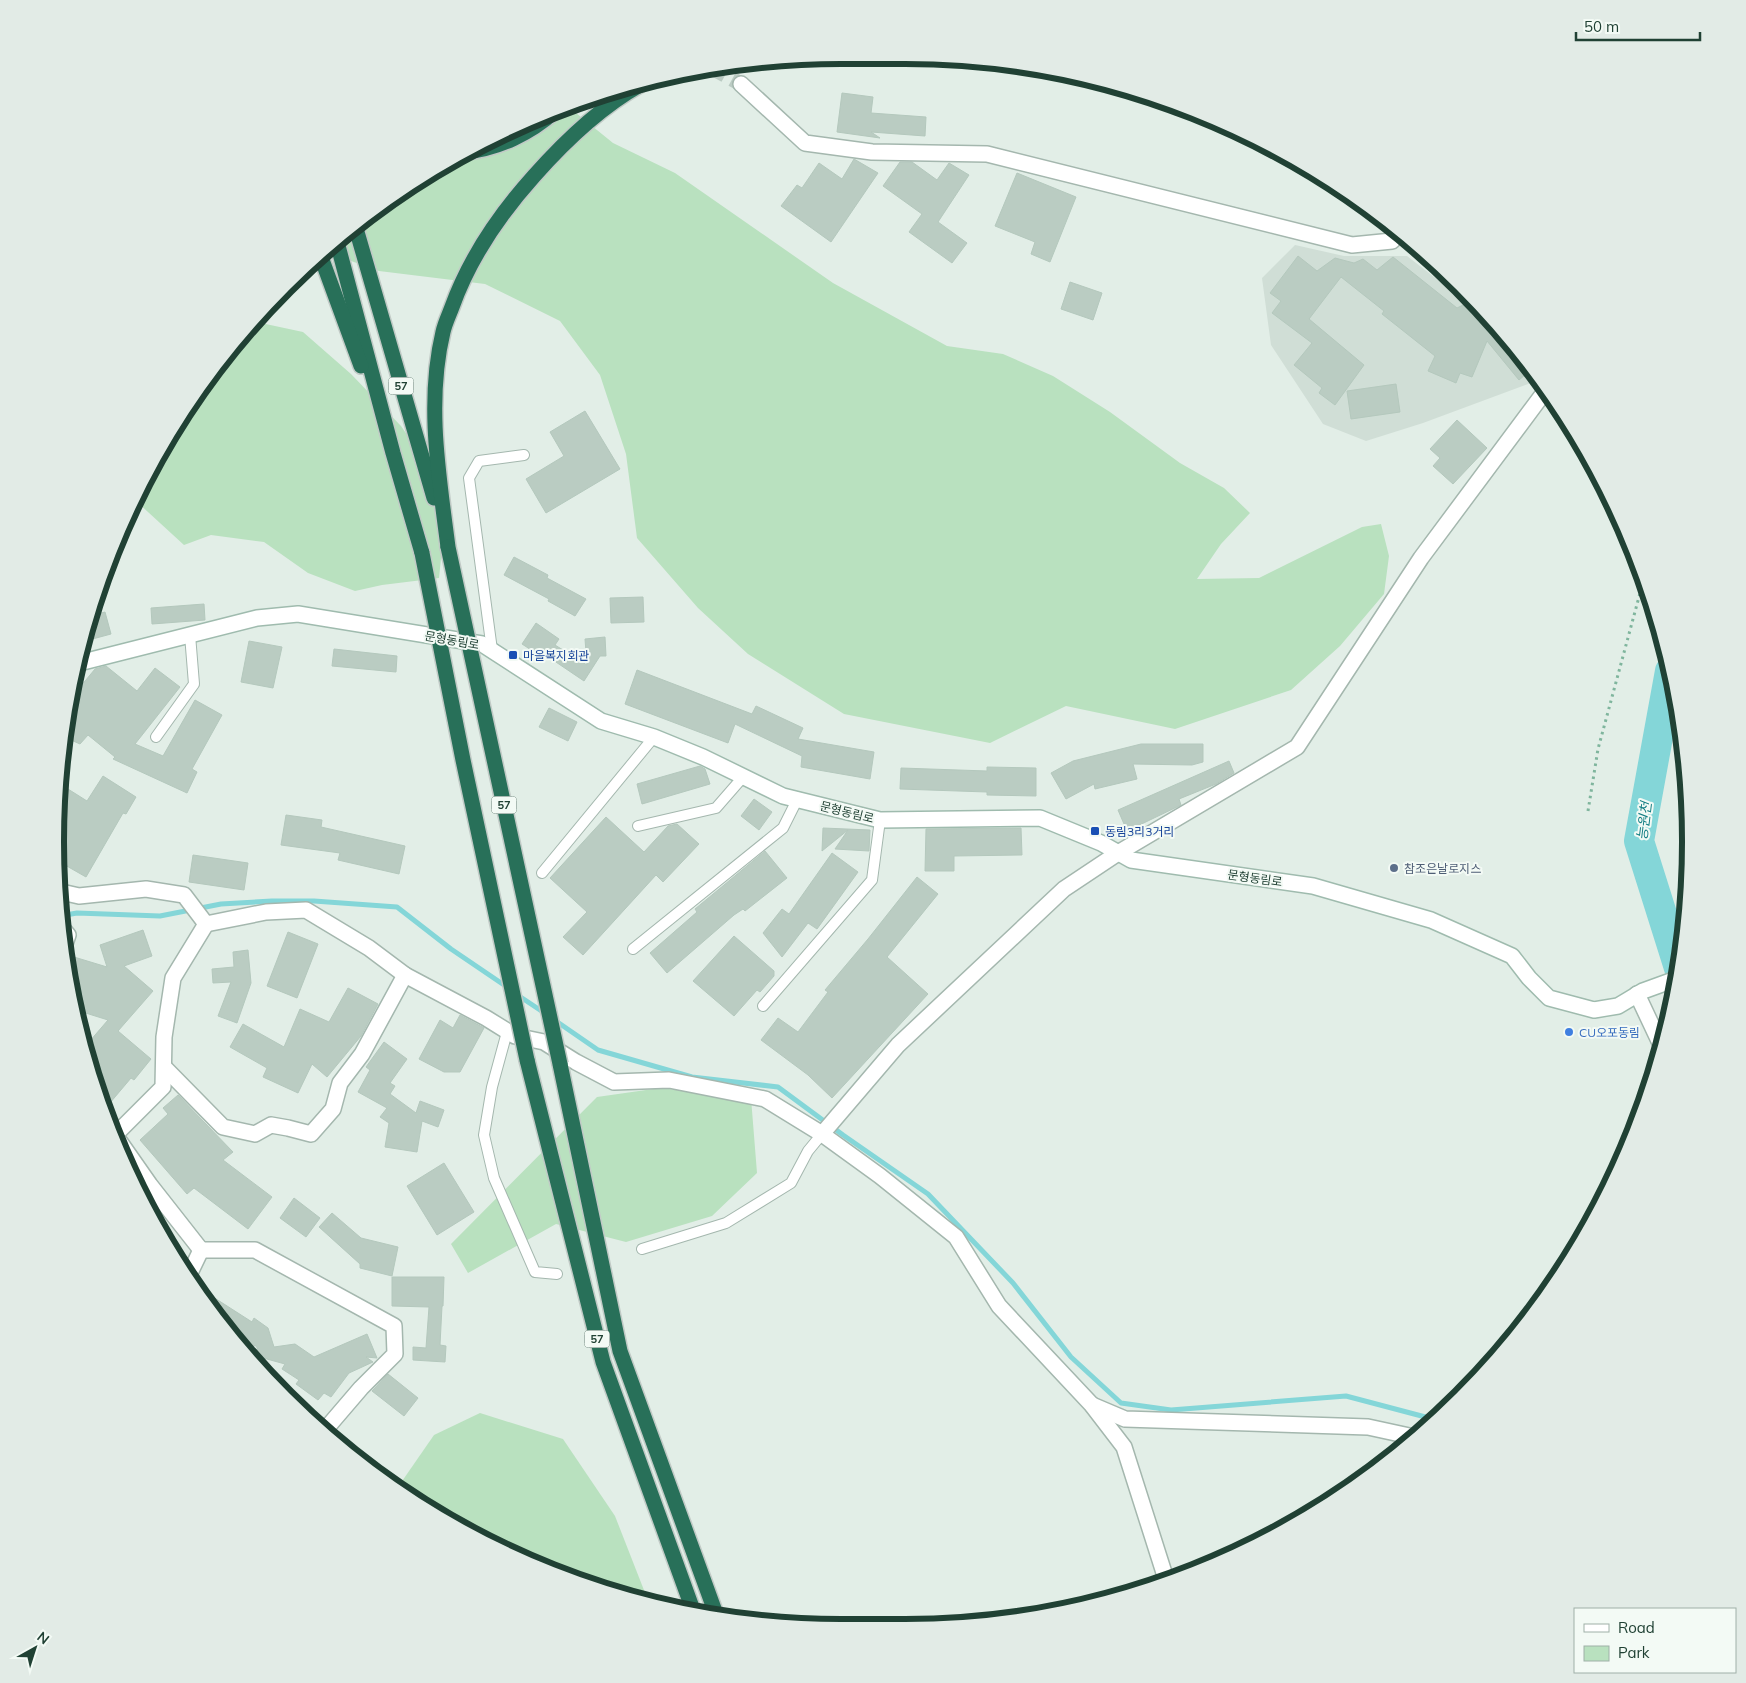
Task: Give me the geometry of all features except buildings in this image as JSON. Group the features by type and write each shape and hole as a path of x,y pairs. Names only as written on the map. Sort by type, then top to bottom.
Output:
{"highway":[{"path":"448,547 438,469 434,403 443,331 456,294 484,240 525,186 558,150 591,119 622,96"},
{"path":"494,146 531,129"},
{"name":"57","path":"357,234 448,547 620,1351 714,1608"},
{"name":"57","path":"339,249 393,453 422,552 463,760 527,1060 604,1362 691,1604"},
{"path":"323,263 393,453"}],"street":[{"path":"742,84 805,143 872,152 987,154 1352,246 1392,241 1395,238"},
{"path":"822,1134 898,1045 1064,890 1118,853 1297,747 1421,558 1542,396"},
{"name":"문형동림로","path":"85,661 257,618 298,614 482,644 601,722 654,737 783,796 797,800 880,820 1040,818 1100,843 1131,860 1313,886 1431,920 1512,956 1520,968 1550,998 1594,1010 1618,1006 1640,992 1669,982"},
{"path":"65,893 79,896 146,889 184,895 204,921"},
{"path":"204,921 266,912 306,910 369,948 405,975 486,1018 507,1032 515,1036 544,1042 614,1082 669,1080 766,1099 822,1134 880,1176 956,1237 999,1306 1091,1404 1124,1447 1164,1574"},
{"path":"120,1130 163,1087 164,1037 172,978 204,921"},
{"path":"164,1067 223,1127 255,1134 271,1125 311,1134 333,1109 340,1083 362,1054 405,975"},
{"path":"1640,992 1658,1036"},
{"path":"133,1160 201,1250"},
{"path":"192,1269 201,1250"},
{"path":"201,1250 256,1250 394,1326 395,1354 361,1388 329,1426"},
{"path":"1091,1404 1125,1419 1368,1427 1406,1435"}],"lane":[{"path":"492,650 469,478 479,461 524,455"},
{"path":"156,737 194,684 190,635"},
{"path":"542,873 654,737"},
{"path":"638,826 716,808 743,777"},
{"path":"633,949 783,828 797,800"},
{"path":"763,1006 872,880 880,820"},
{"path":"507,1032 492,1087 484,1136 494,1178 535,1272 557,1274"},
{"path":"642,1249 726,1223 791,1183 808,1151 822,1134"}],"path":[{"path":"1588,811 1598,749 1641,591"}],"shaded area":[{"path":"1295,245 1344,256 1407,256 1454,292 1489,329 1532,382 1423,423 1366,441 1323,424 1271,345 1262,278"}],"green space":[{"path":"575,111 613,143 675,173 833,283 947,346 1003,354 1053,376 1110,412 1180,463 1224,488 1250,513 1221,544 1197,579 1259,578 1362,527 1381,524 1389,556 1384,594 1340,646 1291,690 1175,729 1066,706 990,743 844,714 748,654 698,608 637,538 626,454 600,375 560,321 485,284 379,271 332,254 368,224 409,195 453,168 498,144"},
{"path":"262,323 303,332 351,374 401,426 425,461 443,539 439,578 382,585 355,591 308,573 264,542 211,535 184,545 141,505 168,453 195,409 224,368"},
{"path":"660,1088 751,1098 757,1173 712,1216 626,1242 556,1224 468,1273 451,1244 597,1097"},
{"path":"480,1413 563,1439 615,1516 646,1594 592,1578 544,1560 498,1539 453,1515 401,1482 434,1435"}],"waterway":[{"name":"능원천","path":"1667,689 1639,841 1674,953"},
{"path":"67,915 77,913 160,916 221,904 272,901 314,901 397,907 451,949 507,987"},
{"path":"516,994 546,1014"},
{"path":"553,1019 598,1050 692,1077 778,1087 928,1194 1013,1283 1071,1357 1121,1403 1171,1410 1346,1396 1426,1417"}],"tunnel":[{"path":"722,73 741,84"}],"place":[{"name":"마을복지회관","path":"513,655"},
{"name":"동림3리3거리","path":"1095,831"},
{"name":"참조은날로지스","path":"1394,868"},
{"name":"CU오포동림","path":"1569,1032"}]}
